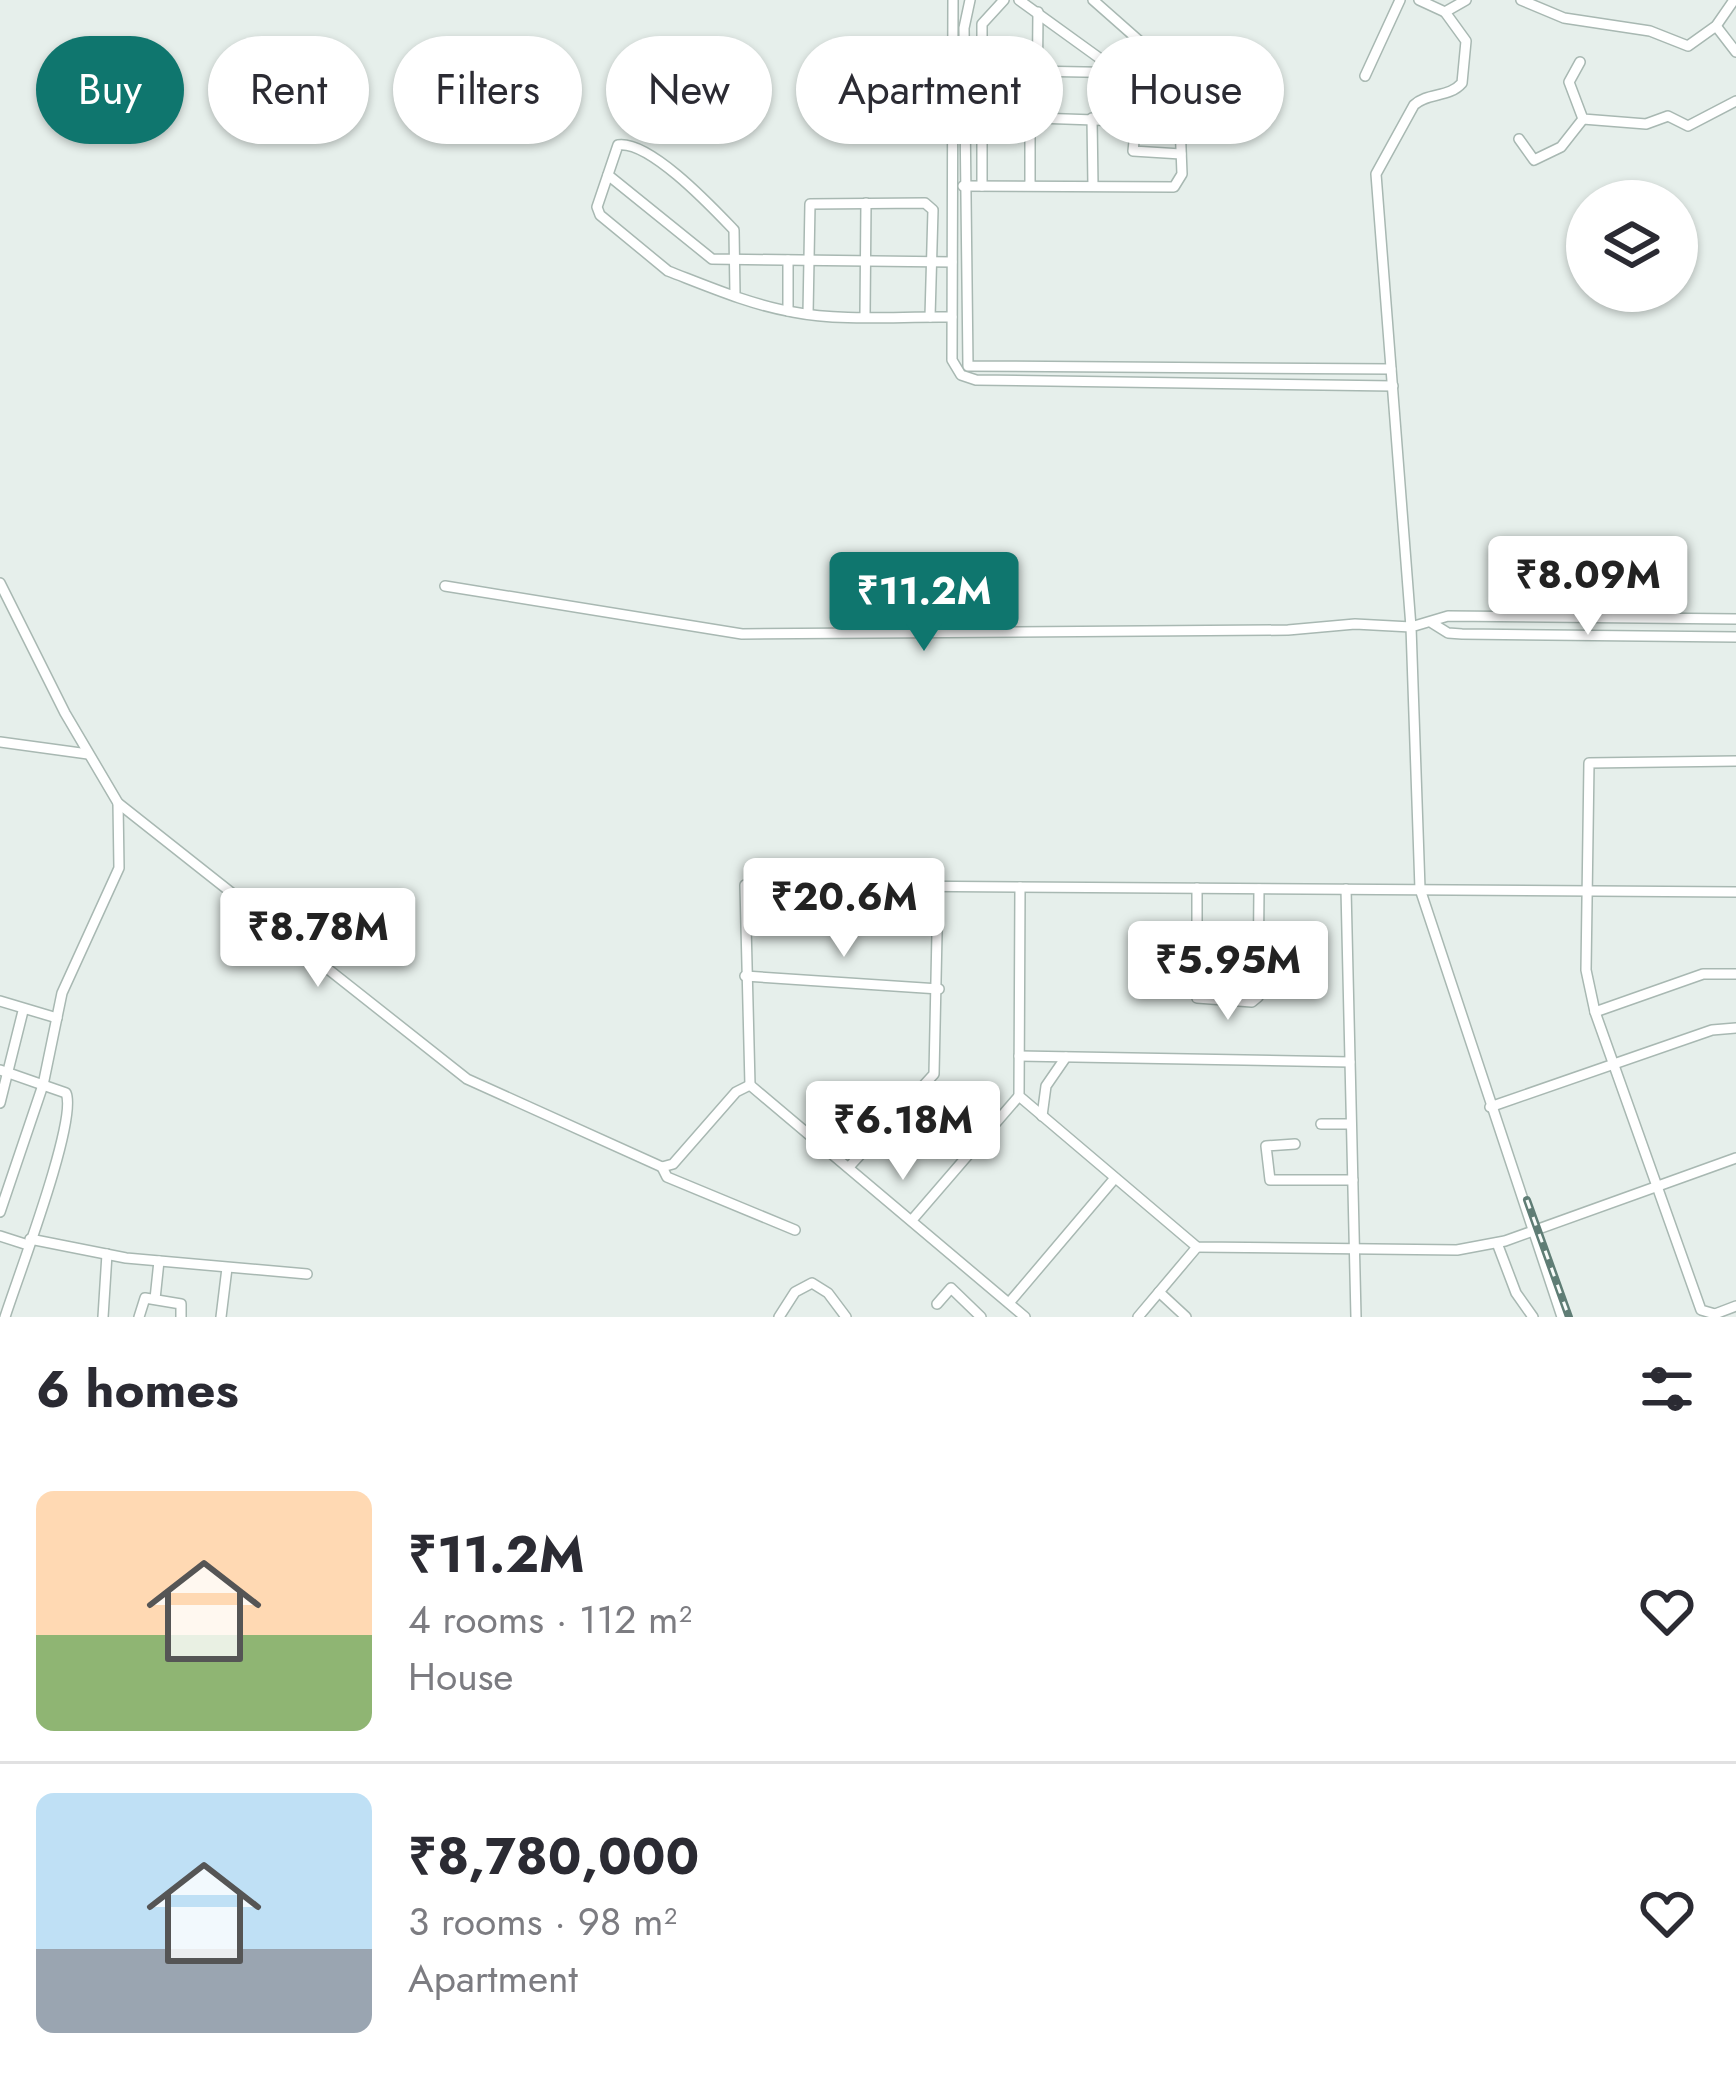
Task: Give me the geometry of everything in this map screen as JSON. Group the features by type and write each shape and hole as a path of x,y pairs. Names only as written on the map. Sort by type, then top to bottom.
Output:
{"street":[{"path":"953,0 952,360 976,380 1393,386"},
{"path":"964,36 964,14 970,0"},
{"path":"982,36 982,24 1004,0"},
{"path":"1019,0 1087,48"},
{"path":"1093,0 1137,36"},
{"path":"1365,76 1400,0"},
{"path":"1419,0 1445,12 1466,41 1462,83 1443,94 1423,97 1414,106 1376,174 1411,627 1420,889 1562,1317"},
{"path":"1445,12 1466,0"},
{"path":"1521,0 1564,18 1650,32 1688,46 1716,26 1734,0"},
{"path":"1038,12 1038,36"},
{"path":"1716,26 1736,52"},
{"path":"1580,62 1569,82 1583,119"},
{"path":"1583,119 1646,124 1668,116 1688,126 1736,101"},
{"path":"1519,139 1534,160 1562,147 1583,119"},
{"path":"735,294 737,261 731,226 652,155 620,143 597,207 602,219 660,267 735,294 788,311 952,317"},
{"path":"964,144 965,370"},
{"path":"982,144 982,186"},
{"path":"1030,144 1030,186"},
{"path":"1092,144 1093,186"},
{"path":"1133,144 1133,151 1181,154"},
{"path":"952,186 1174,187 1181,181 1180,144"},
{"path":"608,175 701,255 737,261 952,262"},
{"path":"865,316 866,203"},
{"path":"808,314 810,204 866,203 932,207 930,316"},
{"path":"788,260 788,311"},
{"path":"965,370 1391,369"},
{"path":"0,583 118,803 467,1079 662,1167 667,1177 795,1230"},
{"path":"446,586 742,634 1411,627 1448,616 1736,619"},
{"path":"1432,623 1448,633 1736,637"},
{"path":"0,742 88,754"},
{"path":"1736,761 1589,763 1586,970 1595,1012 1702,1310 1715,1314 1736,1306"},
{"path":"0,1212 44,1085 62,993 119,868 118,803"},
{"path":"1025,1317 750,1085 745,885 1736,892"},
{"path":"849,1167 934,1074 940,989 938,886"},
{"path":"912,1220 1019,1096 1020,887"},
{"path":"1197,888 1196,996 1252,1002 1258,997 1258,889"},
{"path":"1346,889 1356,1317"},
{"path":"1595,1012 1703,974 1736,974"},
{"path":"745,976 940,989"},
{"path":"0,1001 57,1018"},
{"path":"0,1103 23,1011"},
{"path":"1490,1107 1712,1030 1736,1028"},
{"path":"1019,1056 1350,1061"},
{"path":"1042,1116 1046,1086 1066,1057"},
{"path":"4,1317 70,1104 66,1093 5,1072"},
{"path":"662,1167 673,1164 736,1092 750,1085"},
{"path":"1019,1096 1197,1247 1457,1250 1534,1231 1736,1158"},
{"path":"1321,1124 1351,1124"},
{"path":"1295,1144 1266,1146 1270,1180 1353,1180"},
{"path":"1009,1303 1115,1178"},
{"path":"0,1236 159,1261 307,1274"},
{"path":"1497,1243 1516,1293 1533,1317"},
{"path":"1138,1317 1197,1247"},
{"path":"103,1317 107,1254"},
{"path":"155,1299 159,1261"},
{"path":"221,1317 227,1268"},
{"path":"779,1317 795,1292 812,1283 828,1293 846,1317"},
{"path":"937,1304 951,1288 982,1317 993,1290"},
{"path":"1159,1292 1186,1317"},
{"path":"139,1317 142,1299 181,1304 181,1317"}],"railway":[{"path":"1527,1200 1569,1317"}]}
